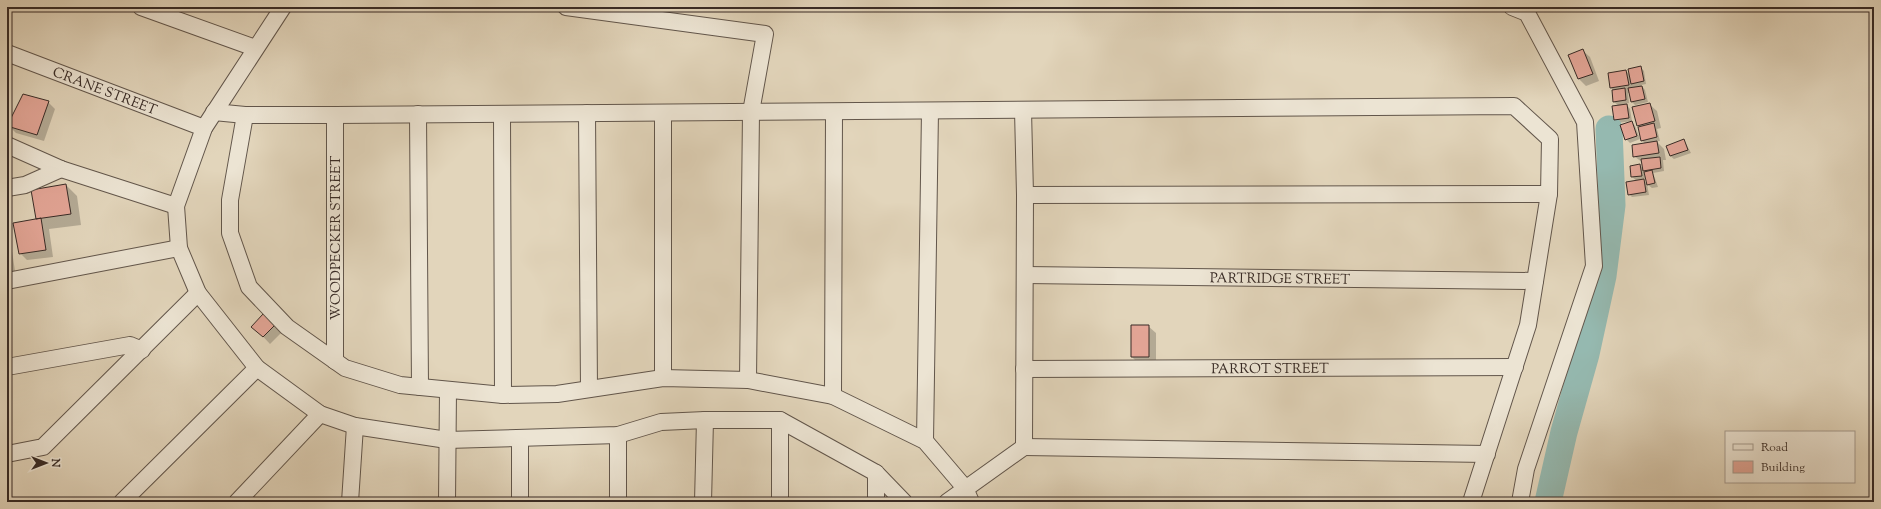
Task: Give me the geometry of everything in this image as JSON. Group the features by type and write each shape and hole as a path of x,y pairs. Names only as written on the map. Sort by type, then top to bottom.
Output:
{"street":[{"path":"141,7 255,48"},
{"path":"283,7 204,128 176,206 179,248 198,294 257,368 320,414 355,426 447,440 618,435 661,422 705,420 780,420 876,473 904,502"},
{"path":"566,7 765,34 751,112 748,380"},
{"path":"1512,7 1527,13 1585,122 1594,266 1526,469 1520,502"},
{"name":"CRANE STREET","path":"7,53 204,128"},
{"path":"214,112 245,115 335,115 1514,106 1550,139 1549,194 1528,325 1471,502"},
{"path":"1023,110 1025,195 1024,447"},
{"path":"925,441 930,111"},
{"path":"833,396 834,112"},
{"path":"587,113 589,389"},
{"path":"663,113 663,378"},
{"path":"418,114 420,387"},
{"path":"502,114 503,395"},
{"path":"245,115 230,200 230,233 249,287 287,327 345,368 400,385 503,395 557,394 663,378 748,380 833,396 925,441 968,495"},
{"name":"WOODPECKER STREET","path":"335,115 335,360"},
{"path":"7,145 61,169 176,206"},
{"path":"7,188 25,185 61,169"},
{"path":"1025,195 1549,194"},
{"path":"7,281 179,248"},
{"name":"PARTRIDGE STREET","path":"1025,276 1535,281"},
{"path":"7,454 43,447 198,294"},
{"path":"7,367 130,345 142,350"},
{"name":"PARROT STREET","path":"1024,368 1515,367"},
{"path":"122,502 257,368"},
{"path":"448,390 448,502"},
{"path":"237,502 320,414"},
{"path":"703,502 705,420"},
{"path":"780,420 780,502"},
{"path":"350,502 355,426"},
{"path":"618,435 618,502"},
{"path":"520,438 520,502"},
{"path":"947,502 968,495 1024,447 1487,454"},
{"path":"876,473 876,502"}],"building":[{"path":"1583,49 1593,74 1578,79 1568,55"},
{"path":"1641,66 1644,81 1631,84 1628,69"},
{"path":"1626,70 1629,85 1610,88 1608,73"},
{"path":"1642,86 1645,99 1631,102 1628,88"},
{"path":"1625,88 1626,100 1613,102 1612,90"},
{"path":"23,94 49,101 37,135 7,126"},
{"path":"1650,103 1655,121 1637,126 1632,107"},
{"path":"1627,104 1629,118 1614,120 1612,106"},
{"path":"1632,121 1637,136 1625,140 1620,125"},
{"path":"1654,123 1657,137 1641,141 1638,127"},
{"path":"1684,139 1688,150 1670,156 1666,146"},
{"path":"1657,141 1659,153 1633,157 1632,145"},
{"path":"1660,157 1661,168 1643,171 1641,159"},
{"path":"1640,164 1642,176 1631,177 1630,166"},
{"path":"1652,170 1655,183 1647,185 1644,172"},
{"path":"1644,179 1646,192 1628,195 1626,182"},
{"path":"66,184 71,214 36,219 31,190"},
{"path":"41,218 46,250 19,254 13,223"},
{"path":"263,314 275,325 263,337 251,327"},
{"path":"1131,325 1149,325 1149,357 1131,357"}],"waterway":[{"path":"1548,502 1564,432 1586,354 1603,276 1612,205 1609,129"}]}
